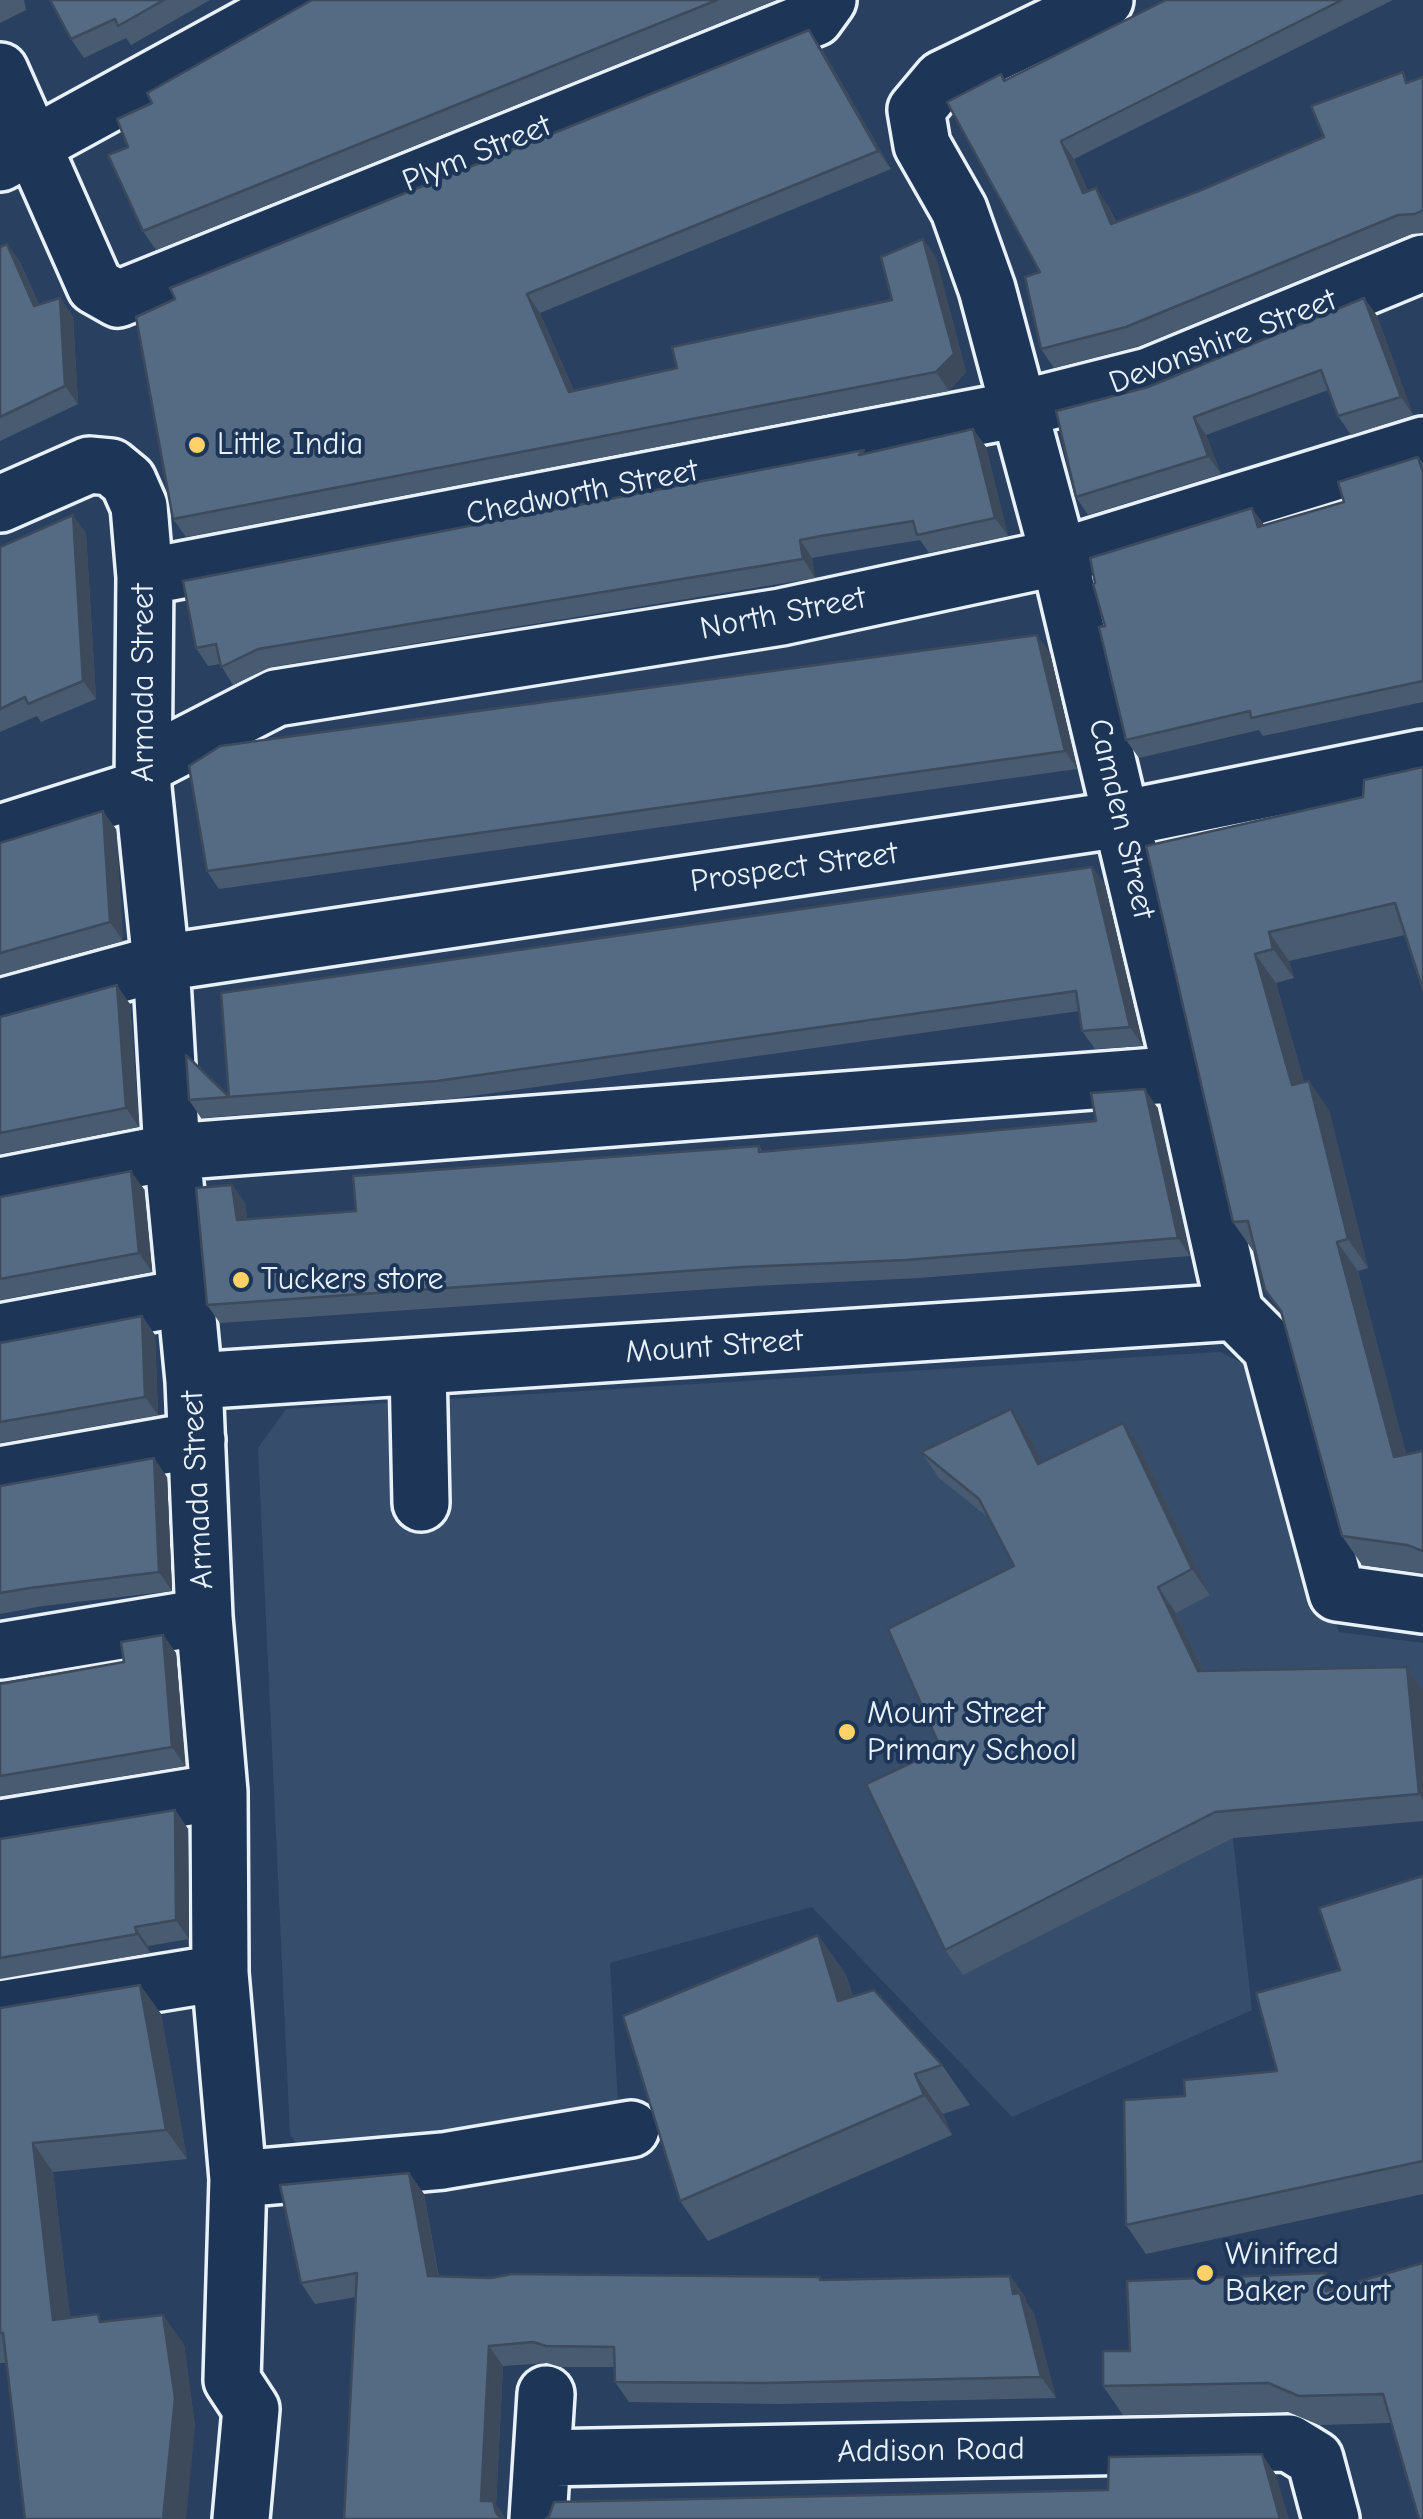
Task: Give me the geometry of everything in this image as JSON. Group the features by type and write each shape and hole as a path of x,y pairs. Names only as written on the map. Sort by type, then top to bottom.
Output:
{"street":[{"path":"0,72 17,154 298,0"},
{"name":"Plym Street","path":"17,154 95,286 118,299 815,18 828,0"},
{"name":"Camden Street","path":"1105,0 942,78 916,110 922,145 959,210 987,289 1020,410 1059,557 1235,1312"},
{"name":"Devonshire Street","path":"1020,410 1149,376 1423,263"},
{"name":"Chedworth Street","path":"145,577 1020,410"},
{"name":"North Street","path":"0,833 144,777 276,698 782,617 1059,557 1423,445"},
{"name":"Armada Street","path":"0,504 89,466 111,468 128,481 140,506 145,577 144,777 194,1382 204,1617 219,1792 220,1972 238,2179 232,2380 251,2409 241,2519"},
{"name":"Prospect Street","path":"0,1007 162,962 1121,819 1423,758"},
{"path":"0,1186 172,1152 1182,1074"},
{"path":"0,1332 187,1296"},
{"path":"1235,1312 1271,1348 1337,1593 1423,1605"},
{"name":"Mount Street","path":"194,1382 1235,1312"},
{"path":"418,1368 421,1504"},
{"path":"0,1475 197,1440"},
{"path":"0,1652 204,1617"},
{"path":"0,1828 219,1792"},
{"path":"0,2009 220,1972"},
{"path":"238,2179 443,2160 631,2129"},
{"path":"538,2519 546,2394"},
{"name":"Addison Road","path":"543,2458 1289,2443 1315,2460 1331,2519"}],"shaded area":[{"name":"Mount Street Primary School","path":"1220,1352 1257,1370 1339,1632 1423,1643 1423,1820 1233,1838 1252,2010 1012,2117 812,1907 610,1963 618,2103 303,2152 290,2135 258,1448 286,1409"}],"building":[{"path":"50,0 164,0 118,26 115,19 71,39"},
{"path":"312,0 717,0 143,231 108,155 128,147 117,119 152,103 147,93"},
{"path":"1166,0 1342,0 1061,141 1083,193 1096,188 1111,224 1324,137 1311,106 1403,72 1406,83 1423,77 1423,210 1398,215 1126,327 1041,349 1025,277 1040,272 947,102 1001,74 1004,81"},
{"path":"809,30 878,151 527,294 569,392 677,368 672,347 892,300 881,257 923,239 954,354 936,372 173,519 136,317 175,299 170,288"},
{"path":"7,244 34,306 60,298 65,386 0,417 0,247"},
{"path":"1364,298 1401,397 1338,416 1321,370 1194,417 1208,456 1076,497 1056,411 1148,387"},
{"path":"973,429 995,518 917,535 913,521 800,540 803,559 258,649 221,667 216,644 196,648 183,581 864,450 859,455"},
{"path":"1418,457 1423,472 1423,681 1251,718 1250,711 1126,740 1099,627 1105,626 1090,558 1252,508 1258,527 1344,502 1338,482"},
{"path":"73,515 83,681 28,704 25,697 0,709 0,547"},
{"path":"1037,635 1065,751 207,871 189,766 220,746"},
{"path":"1423,767 1423,990 1395,903 1269,932 1273,949 1255,954 1292,1085 1309,1081 1348,1239 1337,1242 1394,1457 1423,1451 1423,1551 1342,1536 1281,1311 1265,1290 1248,1221 1233,1222 1146,846 1363,797 1364,780"},
{"path":"103,811 110,922 0,953 0,843"},
{"path":"1092,867 1130,1027 1082,1031 1076,991 437,1081 229,1097 221,993"},
{"path":"117,985 126,1108 0,1133 0,1017"},
{"path":"186,1055 229,1097 189,1100"},
{"path":"1145,1089 1178,1238 906,1260 742,1267 207,1305 196,1188 232,1185 237,1220 356,1211 353,1176 759,1146 759,1152 1096,1121 1091,1093"},
{"path":"131,1171 139,1253 0,1279 0,1197"},
{"path":"142,1316 145,1397 0,1422 0,1343"},
{"path":"1011,1409 1038,1464 1123,1423 1192,1569 1158,1587 1198,1671 1407,1667 1419,1794 1215,1812 945,1950 866,1784 941,1749 888,1629 1014,1566 979,1499 921,1452"},
{"path":"154,1458 159,1572 0,1593 0,1486"},
{"path":"163,1635 172,1747 0,1776 0,1684 124,1662 121,1642"},
{"path":"175,1810 176,1920 135,1927 137,1934 0,1958 0,1839"},
{"path":"1423,1876 1423,2161 1126,2225 1124,2100 1185,2096 1184,2080 1277,2071 1256,1993 1340,1970 1319,1908"},
{"path":"818,1935 838,2001 874,1990 942,2065 915,2074 924,2095 680,2201 623,2016"},
{"path":"140,1985 166,2130 33,2143 53,2320 98,2314 100,2322 163,2315 175,2398 163,2519 25,2519 0,2333 0,2008"},
{"path":"409,2173 428,2276 820,2280 1010,2276 1013,2294 1020,2293 1041,2377 615,2382 614,2347 546,2346 533,2342 489,2346 481,2501 493,2501 502,2519 344,2519 357,2273 301,2283 280,2185"},
{"path":"1423,2263 1423,2519 1419,2519 1383,2394 1299,2396 1268,2383 1103,2386 1103,2351 1130,2351 1127,2281 1326,2273 1326,2291"},
{"path":"1262,2454 1280,2519 546,2519 554,2502 1108,2490 1109,2457"}],"place":[{"name":"Little India","path":"197,445"},
{"name":"Tuckers store","path":"241,1280"},
{"name":"Mount Street Primary School","path":"847,1732"},
{"name":"Winifred Baker Court","path":"1205,2273"}]}
